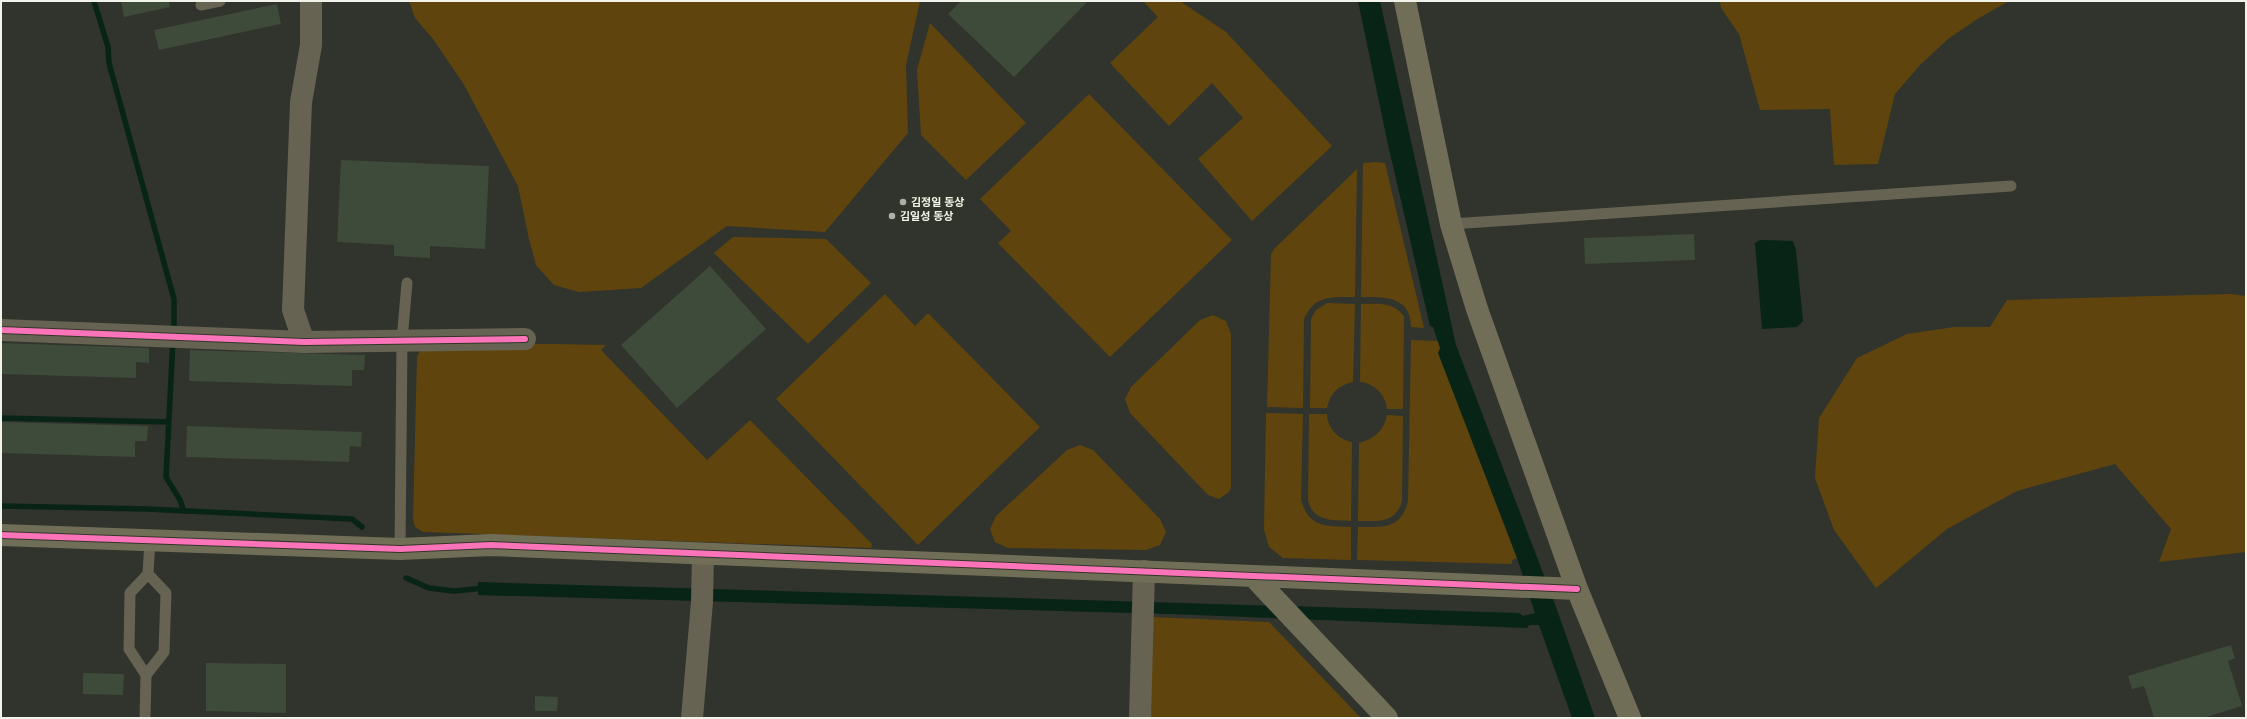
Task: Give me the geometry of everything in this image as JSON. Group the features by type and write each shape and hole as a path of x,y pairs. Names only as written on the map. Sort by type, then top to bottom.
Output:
{"street":[{"path":"304,342 294,310 301,102 311,45 311,1"},
{"path":"1405,1 1451,224 1477,309 1577,589 1630,718"},
{"path":"1,330 304,342 525,339"},
{"path":"1,535 400,549 491,545 1577,589"},
{"path":"692,718 702,593 703,554"},
{"path":"1140,718 1144,571"},
{"path":"1253,576 1387,718"}],"lane":[{"path":"201,5 220,1"},
{"path":"1451,224 2011,186"},
{"path":"400,549 402,340 407,283"},
{"path":"145,718 146,675 129,649 130,593 148,574 150,540"},
{"path":"146,675 164,652 166,593 148,574"}],"shaded area":[{"path":"409,1 920,1 906,65 908,133 825,232 727,226 641,288 579,292 554,285 536,265 518,186 463,83 433,39 415,18"},
{"path":"1143,1 1180,1 1226,32 1332,146 1252,221 1198,159 1243,118 1212,83 1169,126 1110,63 1158,17"},
{"path":"1358,1 1380,1 1456,345 1556,607 1595,718 1572,718 1539,625 1529,625 1527,628 1169,614 478,595 478,582 1519,613 1523,616 1535,613 1517,558 1438,353 1440,348 1433,327 1430,326 1387,140"},
{"path":"1720,1 2009,1 1979,18 1948,39 1920,65 1895,94 1878,164 1834,165 1830,109 1760,110 1739,34 1721,8"},
{"path":"930,23 1026,123 966,180 921,135 917,70"},
{"path":"1089,94 1232,240 1110,357 998,243 1011,231 980,199"},
{"path":"1363,163 1385,163 1424,328 1411,327 1410,317 1406,309 1395,300 1379,297 1361,297"},
{"path":"1357,169 1355,297 1339,297 1318,301 1308,311 1304,319 1303,408 1267,407 1271,254 1274,249"},
{"path":"733,237 826,239 871,283 808,344 714,253"},
{"path":"1760,240 1793,241 1796,250 1803,321 1797,327 1762,329 1755,243"},
{"path":"885,294 915,326 928,313 1040,427 918,545 776,399"},
{"path":"2231,294 2246,296 2246,552 2159,562 2171,529 2115,464 2017,491 1947,529 1876,588 1834,530 1815,478 1819,418 1857,358 1907,334 1954,327 1990,327 2007,300"},
{"path":"1327,303 1355,304 1353,382 1343,385 1336,390 1330,398 1327,408 1310,408 1311,319 1316,310"},
{"path":"1361,304 1384,304 1395,308 1404,316 1403,409 1387,409 1382,395 1374,387 1360,382"},
{"path":"1213,315 1226,321 1231,334 1231,487 1229,492 1219,499 1208,495 1130,413 1125,399 1131,387 1200,320"},
{"path":"1411,340 1438,341 1517,558 1512,560 1512,564 1357,560 1358,527 1383,526 1395,522 1401,517 1408,501"},
{"path":"432,345 606,345 601,350 707,460 750,420 872,544 871,548 423,532 415,527 413,519 417,357 421,348"},
{"path":"1266,413 1303,414 1301,500 1304,509 1314,521 1326,525 1351,527 1351,560 1283,558 1269,547 1264,530"},
{"path":"1309,414 1327,414 1331,428 1338,436 1352,442 1351,521 1330,520 1319,516 1314,512 1308,500"},
{"path":"1387,415 1403,416 1402,501 1395,514 1385,520 1358,521 1359,443 1378,434 1386,421"},
{"path":"1080,445 1093,450 1160,519 1166,532 1160,545 1146,550 1008,548 995,542 990,529 996,516 1067,450"},
{"path":"1152,617 1269,622 1361,718 1149,718"}],"building":[{"path":"121,1 169,1 170,7 124,17"},
{"path":"961,1 1088,1 1014,77 948,14"},
{"path":"277,4 281,24 159,50 154,30"},
{"path":"341,160 489,166 485,249 430,246 430,258 394,256 394,245 337,242"},
{"path":"1694,234 1695,260 1585,264 1584,238"},
{"path":"710,266 766,329 677,408 621,345"},
{"path":"1,343 149,348 149,363 136,362 136,378 1,374"},
{"path":"190,350 365,355 364,370 352,370 352,386 189,381"},
{"path":"1,422 148,426 147,441 135,441 135,457 1,453"},
{"path":"187,426 362,432 361,447 350,446 349,462 186,457"},
{"path":"2231,645 2235,658 2228,661 2242,706 2203,718 2154,718 2144,686 2132,689 2128,676"},
{"path":"206,663 286,664 286,713 206,711"},
{"path":"83,673 124,674 123,695 83,694"},
{"path":"535,696 558,697 557,711 535,711"}],"waterway":[{"path":"94,1 108,47 109,63 174,299 174,332"},
{"path":"173,340 166,477 180,500 184,511"},
{"path":"1,418 168,422"},
{"path":"1,506 147,509 352,519 362,527"},
{"path":"406,578 429,588 454,591 485,588"}],"cycle path":[{"path":"1,330 304,342 525,339"},
{"path":"1,535 400,549 491,545 1577,589"}],"place":[{"name":"김정일 동상","path":"903,202"},
{"name":"김일성 동상","path":"892,216"}]}
